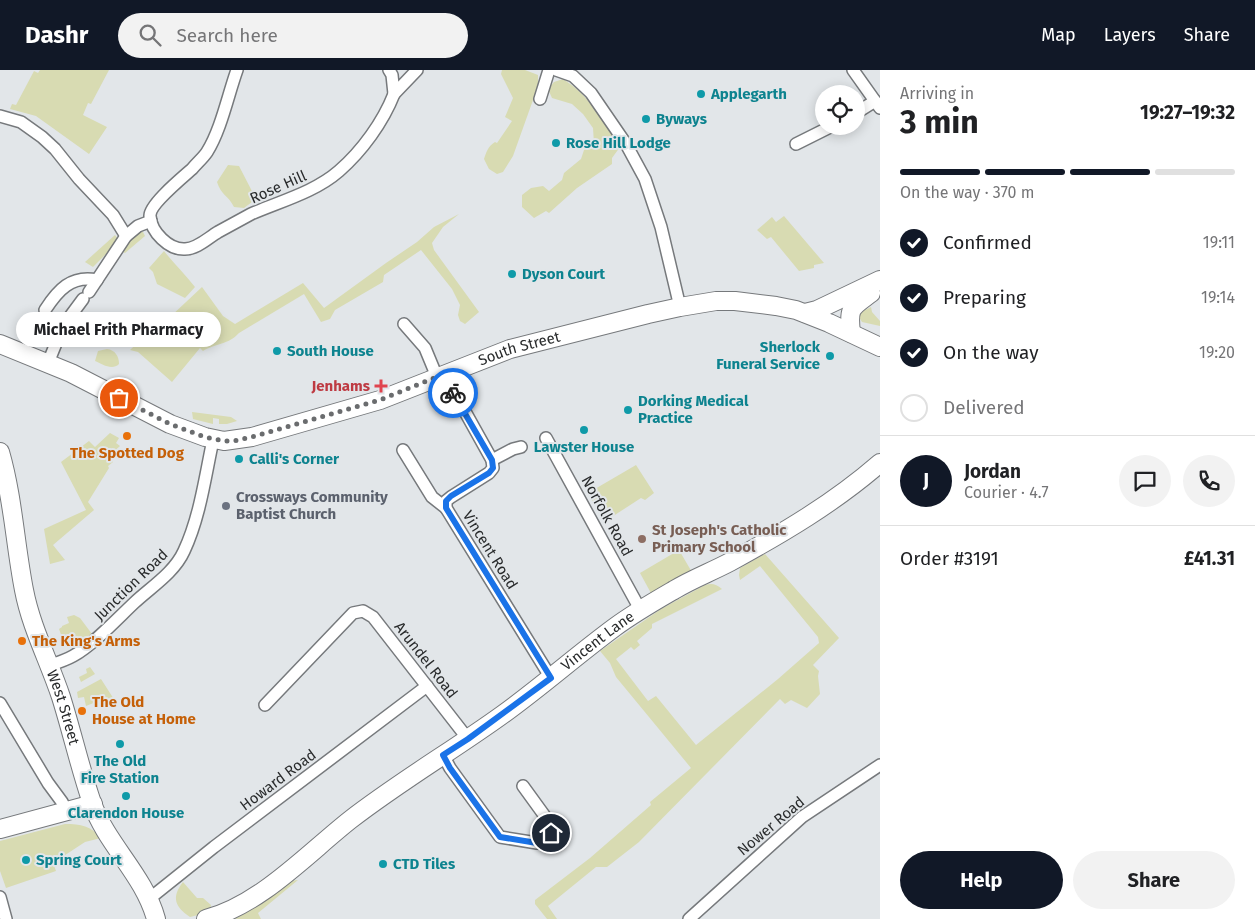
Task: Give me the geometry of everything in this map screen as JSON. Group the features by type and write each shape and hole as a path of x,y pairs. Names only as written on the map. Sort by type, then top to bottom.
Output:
{"main road":[{"path":"805,313 817,310 880,280"},
{"path":"851,333 849,316 851,309 880,287"},
{"name":"South Street","path":"1,345 71,373 170,424 213,440 234,441 380,400 510,349 680,307 716,301 735,301 776,306 805,313 880,347"},
{"name":"West Street","path":"0,452 7,478 24,590 32,620 60,696 93,804 101,821 136,875 156,919"},
{"name":"Vincent Lane","path":"206,919 234,910 258,894 352,818 468,739 551,678 616,626 675,590 728,563 806,519 853,486 880,463"},
{"path":"0,829 93,804"}],"street":[{"path":"48,363 63,326 86,296 126,236 138,226 151,221 151,210 207,152 216,133 237,70"},
{"path":"389,70 392,74 394,94"},
{"name":"Rose Hill","path":"151,221 153,228 163,241 174,249 185,250 249,215 316,187 330,179 353,157 381,120 394,94 417,70"},
{"path":"540,98 549,70"},
{"path":"556,70 576,73 607,115 645,179 661,228 680,307"},
{"path":"853,70 878,105 865,110"},
{"path":"0,116 21,122 49,143 65,159 93,195 112,215 126,236"},
{"path":"796,144 815,134"},
{"path":"45,310 54,296 71,282 86,278 97,280"},
{"path":"404,324 425,348 440,376 492,460 521,447"},
{"name":"Norfolk Road","path":"546,438 641,611"},
{"name":"Junction Road","path":"48,666 82,651 177,564 184,553 196,517 213,440"},
{"path":"403,450 432,497 446,508"},
{"name":"Vincent Road","path":"492,460 493,468 489,473 451,496 446,501 446,508 551,678"},
{"name":"Arundel Road","path":"266,705 353,613 363,611 373,617 468,739"},
{"name":"Howard Road","path":"149,900 214,847 427,686"},
{"path":"0,703 67,812"},
{"path":"443,755 450,768 500,837 537,843 551,833 552,826 523,786"},
{"name":"Nower Road","path":"689,919 802,817 880,765"},
{"path":"0,896 6,919"}],"green space":[{"path":"40,70 109,70 91,104 88,103 83,115 107,127 89,154 36,116 10,109 12,104 16,105 34,71 38,73"},
{"path":"502,70 525,70 538,75 538,86 513,156 503,172 497,174 489,169 484,159 489,148 495,142 497,143 512,121 505,117 513,98 501,74"},
{"path":"563,79 588,101 620,147 612,158 612,164 577,188 549,213 546,211 534,218 522,207 522,195 531,188 543,186 549,191 562,180 564,173 581,159 584,150 594,144 593,128 583,114 572,104 552,98 548,89 554,82"},
{"path":"228,165 239,166 255,197 244,208 234,207 220,190 217,182"},
{"path":"459,214 443,227 432,243 434,250 479,312 465,324 460,321 458,315 460,305 452,289 421,250 384,275 383,282 335,310 330,319 321,322 304,294 239,333 231,340 203,351 200,348 172,382 138,352 130,350 151,330 154,332 202,287 223,316 235,324 303,283 324,308 417,242 434,227"},
{"path":"784,216 824,263 814,265 814,268 799,271 771,237 767,239 757,230 772,217 776,222"},
{"path":"139,230 145,236 125,253 123,252 127,240"},
{"path":"115,235 118,239 114,246 93,267 85,262"},
{"path":"164,251 195,287 185,298 157,284 153,272 149,268"},
{"path":"871,307 872,312 880,321 880,326 862,322 859,317 861,312"},
{"path":"107,349 114,352 117,356 119,364 116,366 107,366 95,361 98,351"},
{"path":"192,412 231,417 237,421 219,424 219,419 213,418 213,424 193,419"},
{"path":"110,433 119,438 116,443 120,446 108,457 113,462 108,466 109,468 88,502 94,510 53,545 65,560 50,564 44,529 86,510 61,462 89,441 95,447"},
{"path":"636,465 654,493 645,500 641,498 604,522 601,518 608,513 600,499 593,502 588,493"},
{"path":"679,550 693,574 652,595 640,573"},
{"path":"765,554 839,638 813,665 819,671 820,694 807,708 791,700 785,704 780,699 639,842 607,867 596,867 548,906 557,919 547,919 535,904 535,900 590,858 651,805 650,802 691,768 616,677 610,663 600,651 661,609 705,585 714,584 722,589 652,624 652,628 637,641 640,645 634,650 631,647 616,659 648,701 656,696 696,745 778,679 819,643 818,637 760,566 740,580 740,568"},
{"path":"74,615 80,618 92,634 77,647 73,637 63,640 59,629 69,623 67,617"},
{"path":"90,667 95,674 81,682 79,677 87,673 86,669"},
{"path":"101,679 117,704 107,709 101,700 86,706 84,697 78,698 77,692"},
{"path":"65,824 85,826 101,838 85,842 53,863 56,871 6,888 0,871 0,841"},
{"path":"298,880 258,913 261,919 235,919 289,881"},
{"path":"183,882 197,898 203,898 211,905 210,912 190,917 181,909 176,901 176,897 179,887"}],"way so far":[{"path":"119,398 170,424 213,440 234,441 380,400 444,374 453,393"}],"place":[{"name":"Applegarth","path":"701,94"},
{"name":"Byways","path":"646,119"},
{"name":"Rose Hill Lodge","path":"556,143"},
{"name":"Dyson Court","path":"512,274"},
{"name":"South House","path":"277,351"},
{"name":"Sherlock Funeral Service","path":"830,356"},
{"name":"Jenhams","path":"381,386"},
{"name":"Michael Frith Pharmacy","path":"119,398"},
{"name":"Dorking Medical Practice","path":"628,410"},
{"name":"Lawster House","path":"584,430"},
{"name":"The Spotted Dog","path":"127,436"},
{"name":"Calli's Corner","path":"239,459"},
{"name":"Crossways Community Baptist Church","path":"226,506"},
{"name":"St Joseph's Catholic Primary School","path":"642,539"},
{"name":"The King's Arms","path":"22,641"},
{"name":"The Old House at Home","path":"82,711"},
{"name":"The Old Fire Station","path":"120,744"},
{"name":"Clarendon House","path":"126,796"},
{"name":"Spring Court","path":"26,860"},
{"name":"CTD Tiles","path":"383,864"}],"route":[{"path":"453,393 492,460 493,468 489,473 451,496 446,501 446,508 551,678 443,755 450,768 500,837 537,843 551,833"}]}
